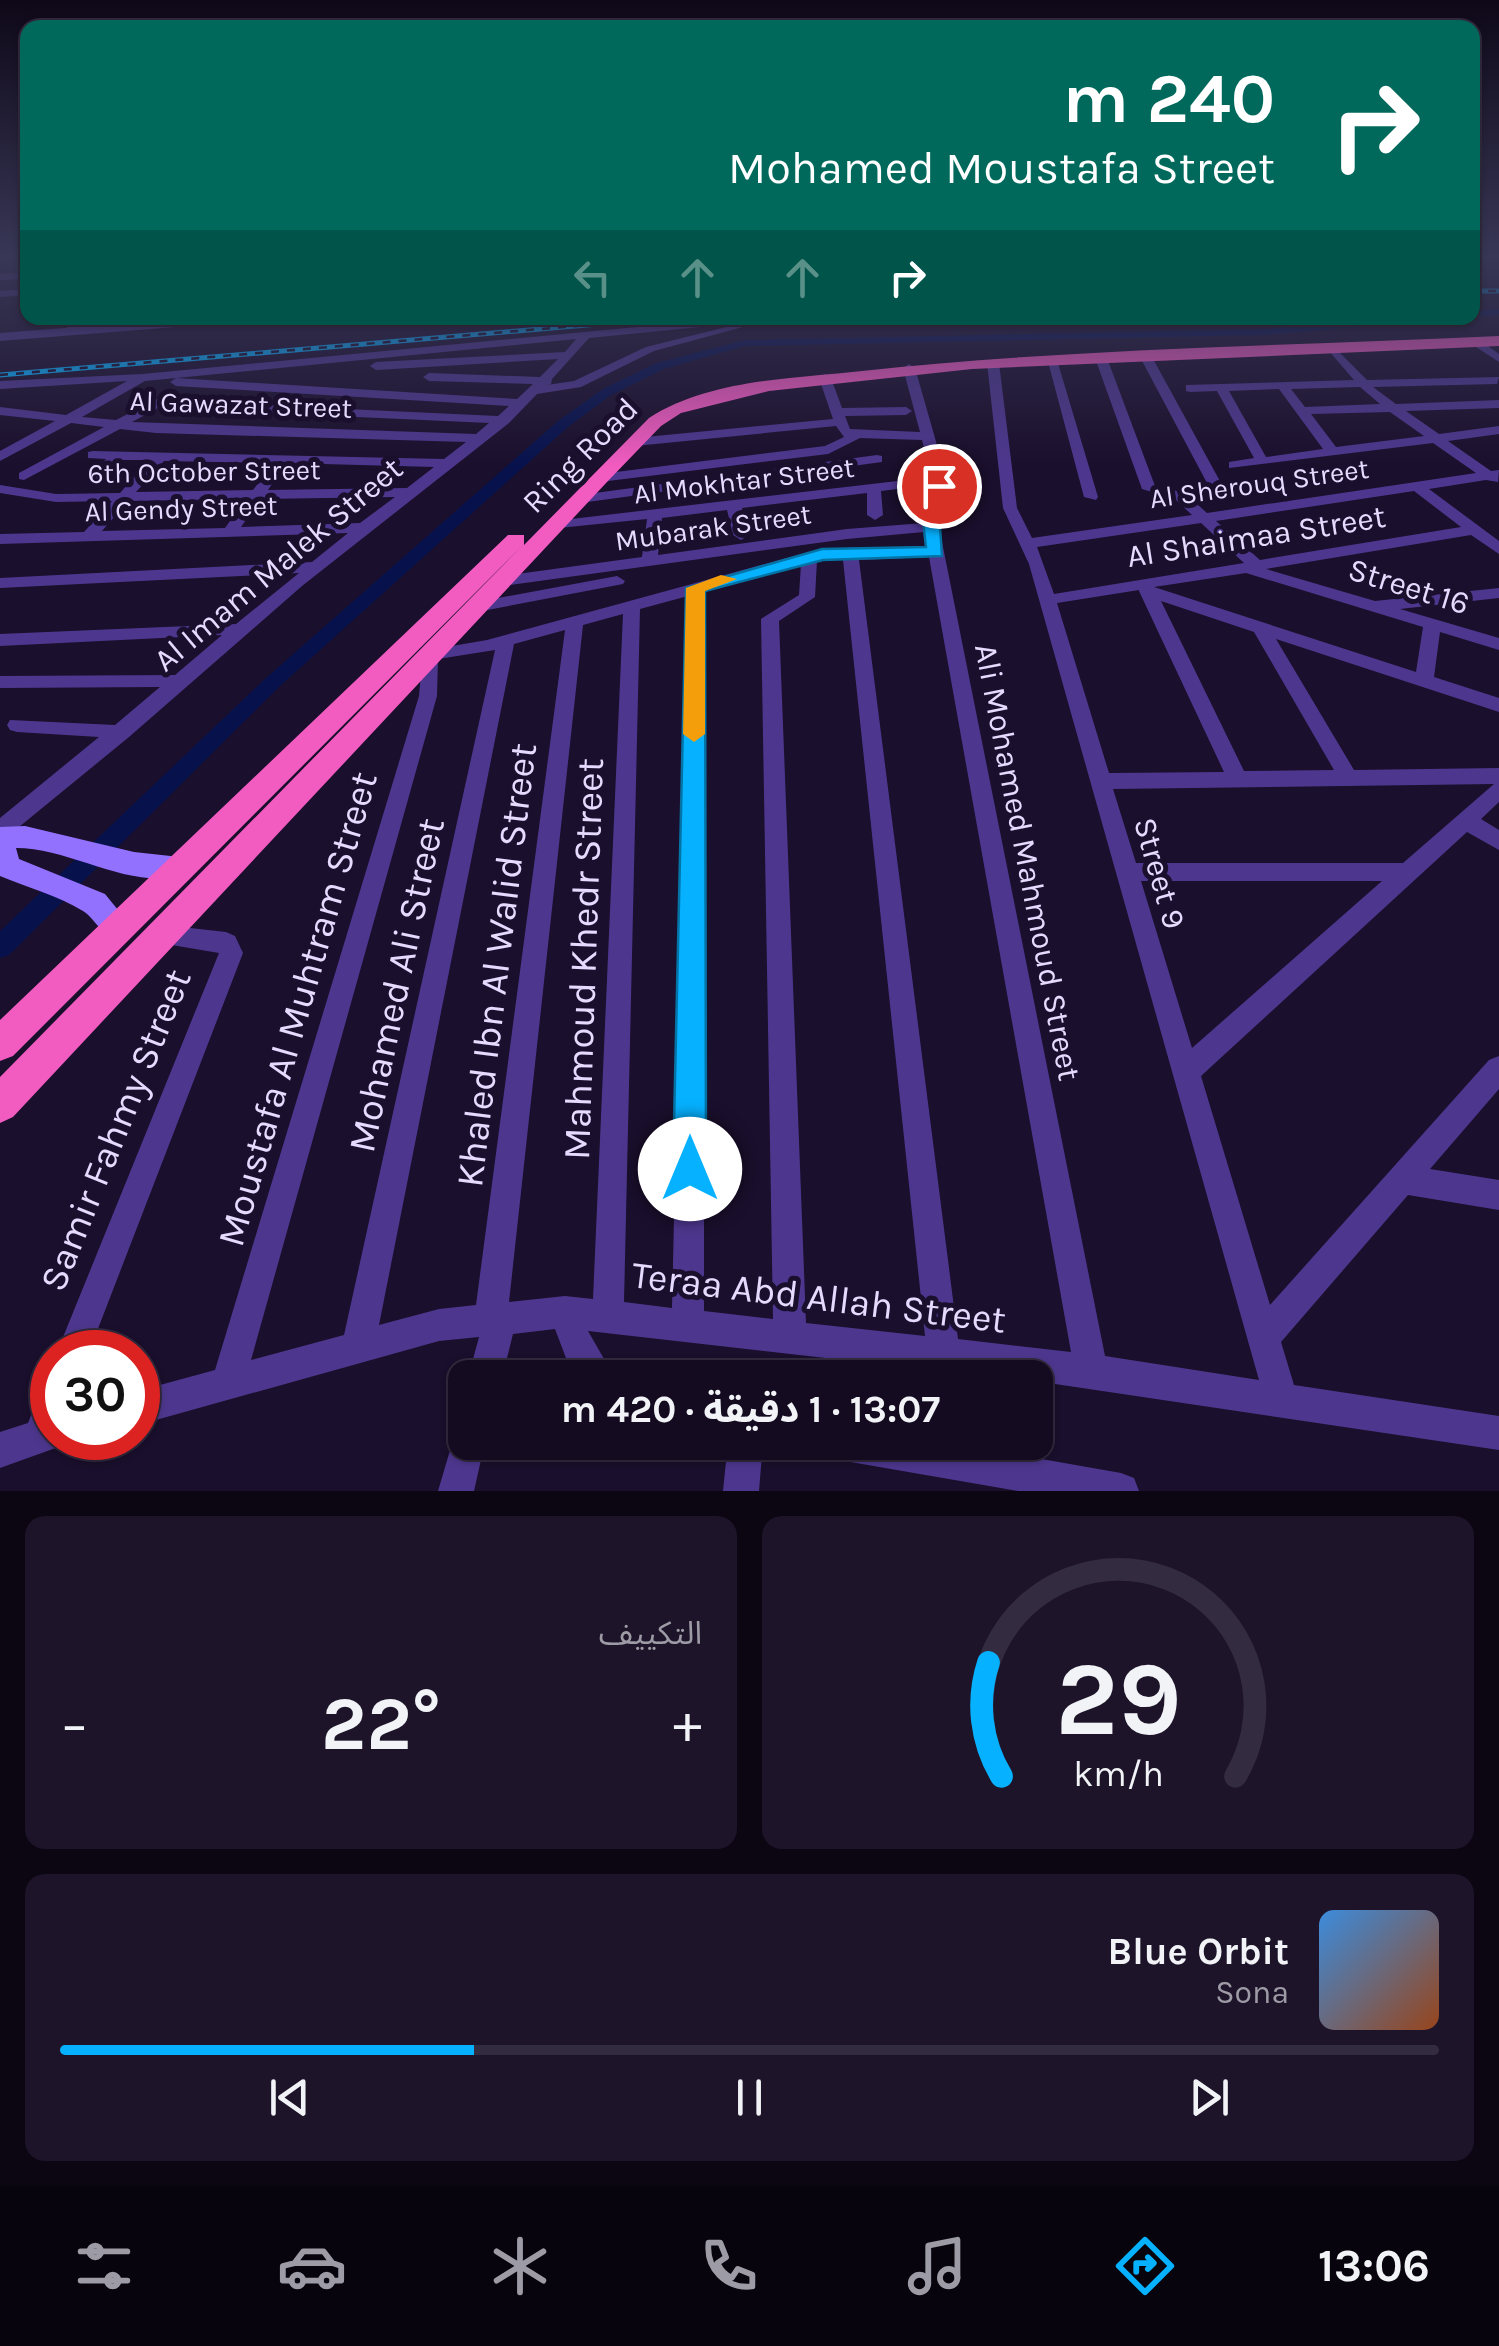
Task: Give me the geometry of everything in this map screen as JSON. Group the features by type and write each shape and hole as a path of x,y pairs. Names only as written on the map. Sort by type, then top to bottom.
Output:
{"highway":[{"name":"Ring Road","path":"0,1104 502,581 520,549 554,526 664,415 700,400 909,368 1486,342"},
{"name":"Ring Road","path":"0,1044 179,866 520,549 643,418 673,400 710,388 919,361 1486,342"}],"main road":[{"path":"117,927 104,910 85,898 20,873 3,858 1,834 56,840 121,863 179,866"}],"street":[{"path":"69,331 74,328"},
{"path":"0,337 91,328"},
{"path":"0,385 142,378 664,328"},
{"path":"372,376 542,386 577,384 650,349 736,328"},
{"name":"Al Imam Malek Street","path":"1,834 315,567 524,403 586,335"},
{"path":"1335,351 1391,407 1495,477"},
{"path":"214,386 237,368 336,368 569,355"},
{"path":"1146,356 1214,483"},
{"path":"1101,358 1149,489 1177,494 1251,567"},
{"path":"1050,360 1091,497"},
{"name":"Street 9","path":"993,362 1010,508 1028,544 1047,600 1282,1400"},
{"path":"326,381 336,368"},
{"name":"Ali Mohamed Mahmoud Street","path":"909,368 940,480 931,528 1091,1371"},
{"path":"0,458 142,378 214,386 524,403"},
{"path":"825,378 844,433 854,437 929,436"},
{"path":"1190,388 1497,380"},
{"path":"1480,381 1499,395"},
{"path":"41,406 62,382"},
{"path":"4,405 30,384"},
{"path":"24,476 193,384"},
{"path":"1282,385 1332,452"},
{"path":"1221,387 1262,461"},
{"path":"157,404 504,420"},
{"path":"1301,412 1499,404"},
{"name":"Al Gawazat Street","path":"4,405 41,406 120,424 481,438"},
{"path":"41,406 56,406"},
{"path":"641,436 906,410"},
{"path":"641,436 775,420"},
{"path":"1234,465 1499,430"},
{"path":"600,478 828,450 854,437"},
{"path":"0,440 24,443"},
{"path":"92,455 448,463"},
{"path":"96,478 117,456"},
{"path":"89,536 160,457"},
{"path":"197,476 212,458"},
{"path":"230,532 282,460"},
{"path":"580,499 877,460"},
{"name":"Al Sherouq Street","path":"1028,544 1202,515 1495,477"},
{"name":"Al Mokhtar Street","path":"554,526 655,517 940,480"},
{"path":"1415,486 1499,549"},
{"name":"6th October Street","path":"0,489 44,498 410,492"},
{"path":"874,490 874,514"},
{"path":"734,507 741,535"},
{"path":"649,562 655,517"},
{"name":"Al Gendy Street","path":"0,539 363,528"},
{"name":"Mubarak Street","path":"502,581 847,534 931,528"},
{"name":"Al Shaimaa Street","path":"1047,600 1146,588 1474,530"},
{"path":"850,552 944,1354"},
{"path":"429,656 506,642 809,557 850,552 936,552"},
{"path":"790,1336 770,622 774,612 808,598 809,557"},
{"path":"0,583 315,567"},
{"name":"Street 16","path":"1251,567 1499,644"},
{"path":"477,607 617,581"},
{"path":"688,1324 696,588"},
{"path":"1146,588 1499,705"},
{"path":"1146,588 1238,780"},
{"path":"1372,606 1499,593"},
{"name":"Mahmoud Khedr Street","path":"608,1316 632,606"},
{"name":"Khaled Ibn Al Walid Street","path":"488,1360 575,622"},
{"path":"1424,681 1432,624"},
{"path":"1261,628 1349,779"},
{"path":"0,640 242,629"},
{"path":"155,654 171,632"},
{"name":"Mohamed Ali Street","path":"360,1343 506,642"},
{"name":"Moustafa Al Muhtram Street","path":"228,1382 428,696 429,656"},
{"path":"0,682 183,680"},
{"path":"17,725 122,732"},
{"path":"1100,781 1499,776"},
{"path":"1185,1072 1499,790"},
{"path":"1466,820 1499,841"},
{"path":"1126,872 1407,872"},
{"name":"Samir Fahmy Street","path":"82,1330 231,953 226,943 163,935"},
{"path":"1263,1338 1499,1069"},
{"path":"1402,1179 1499,1195"},
{"path":"565,1312 585,1360"},
{"name":"Teraa Abd Allah Street","path":"160,1402 360,1343 496,1316 565,1312 1091,1371 1499,1433"},
{"path":"0,1450 30,1434"},
{"path":"456,1491 464,1460"},
{"path":"741,1491 744,1460"},
{"path":"943,1460 1121,1491"}],"waterway":[{"path":"0,947 273,682 563,424 607,392 660,366 745,343 1265,332 1317,328"}],"railway":[{"path":"0,375 557,328"}],"slow traffic":[{"path":"694,734 696,588 728,579"}],"route":[{"path":"690,1169 696,588 822,555 936,552 930,512 939,486"}]}
